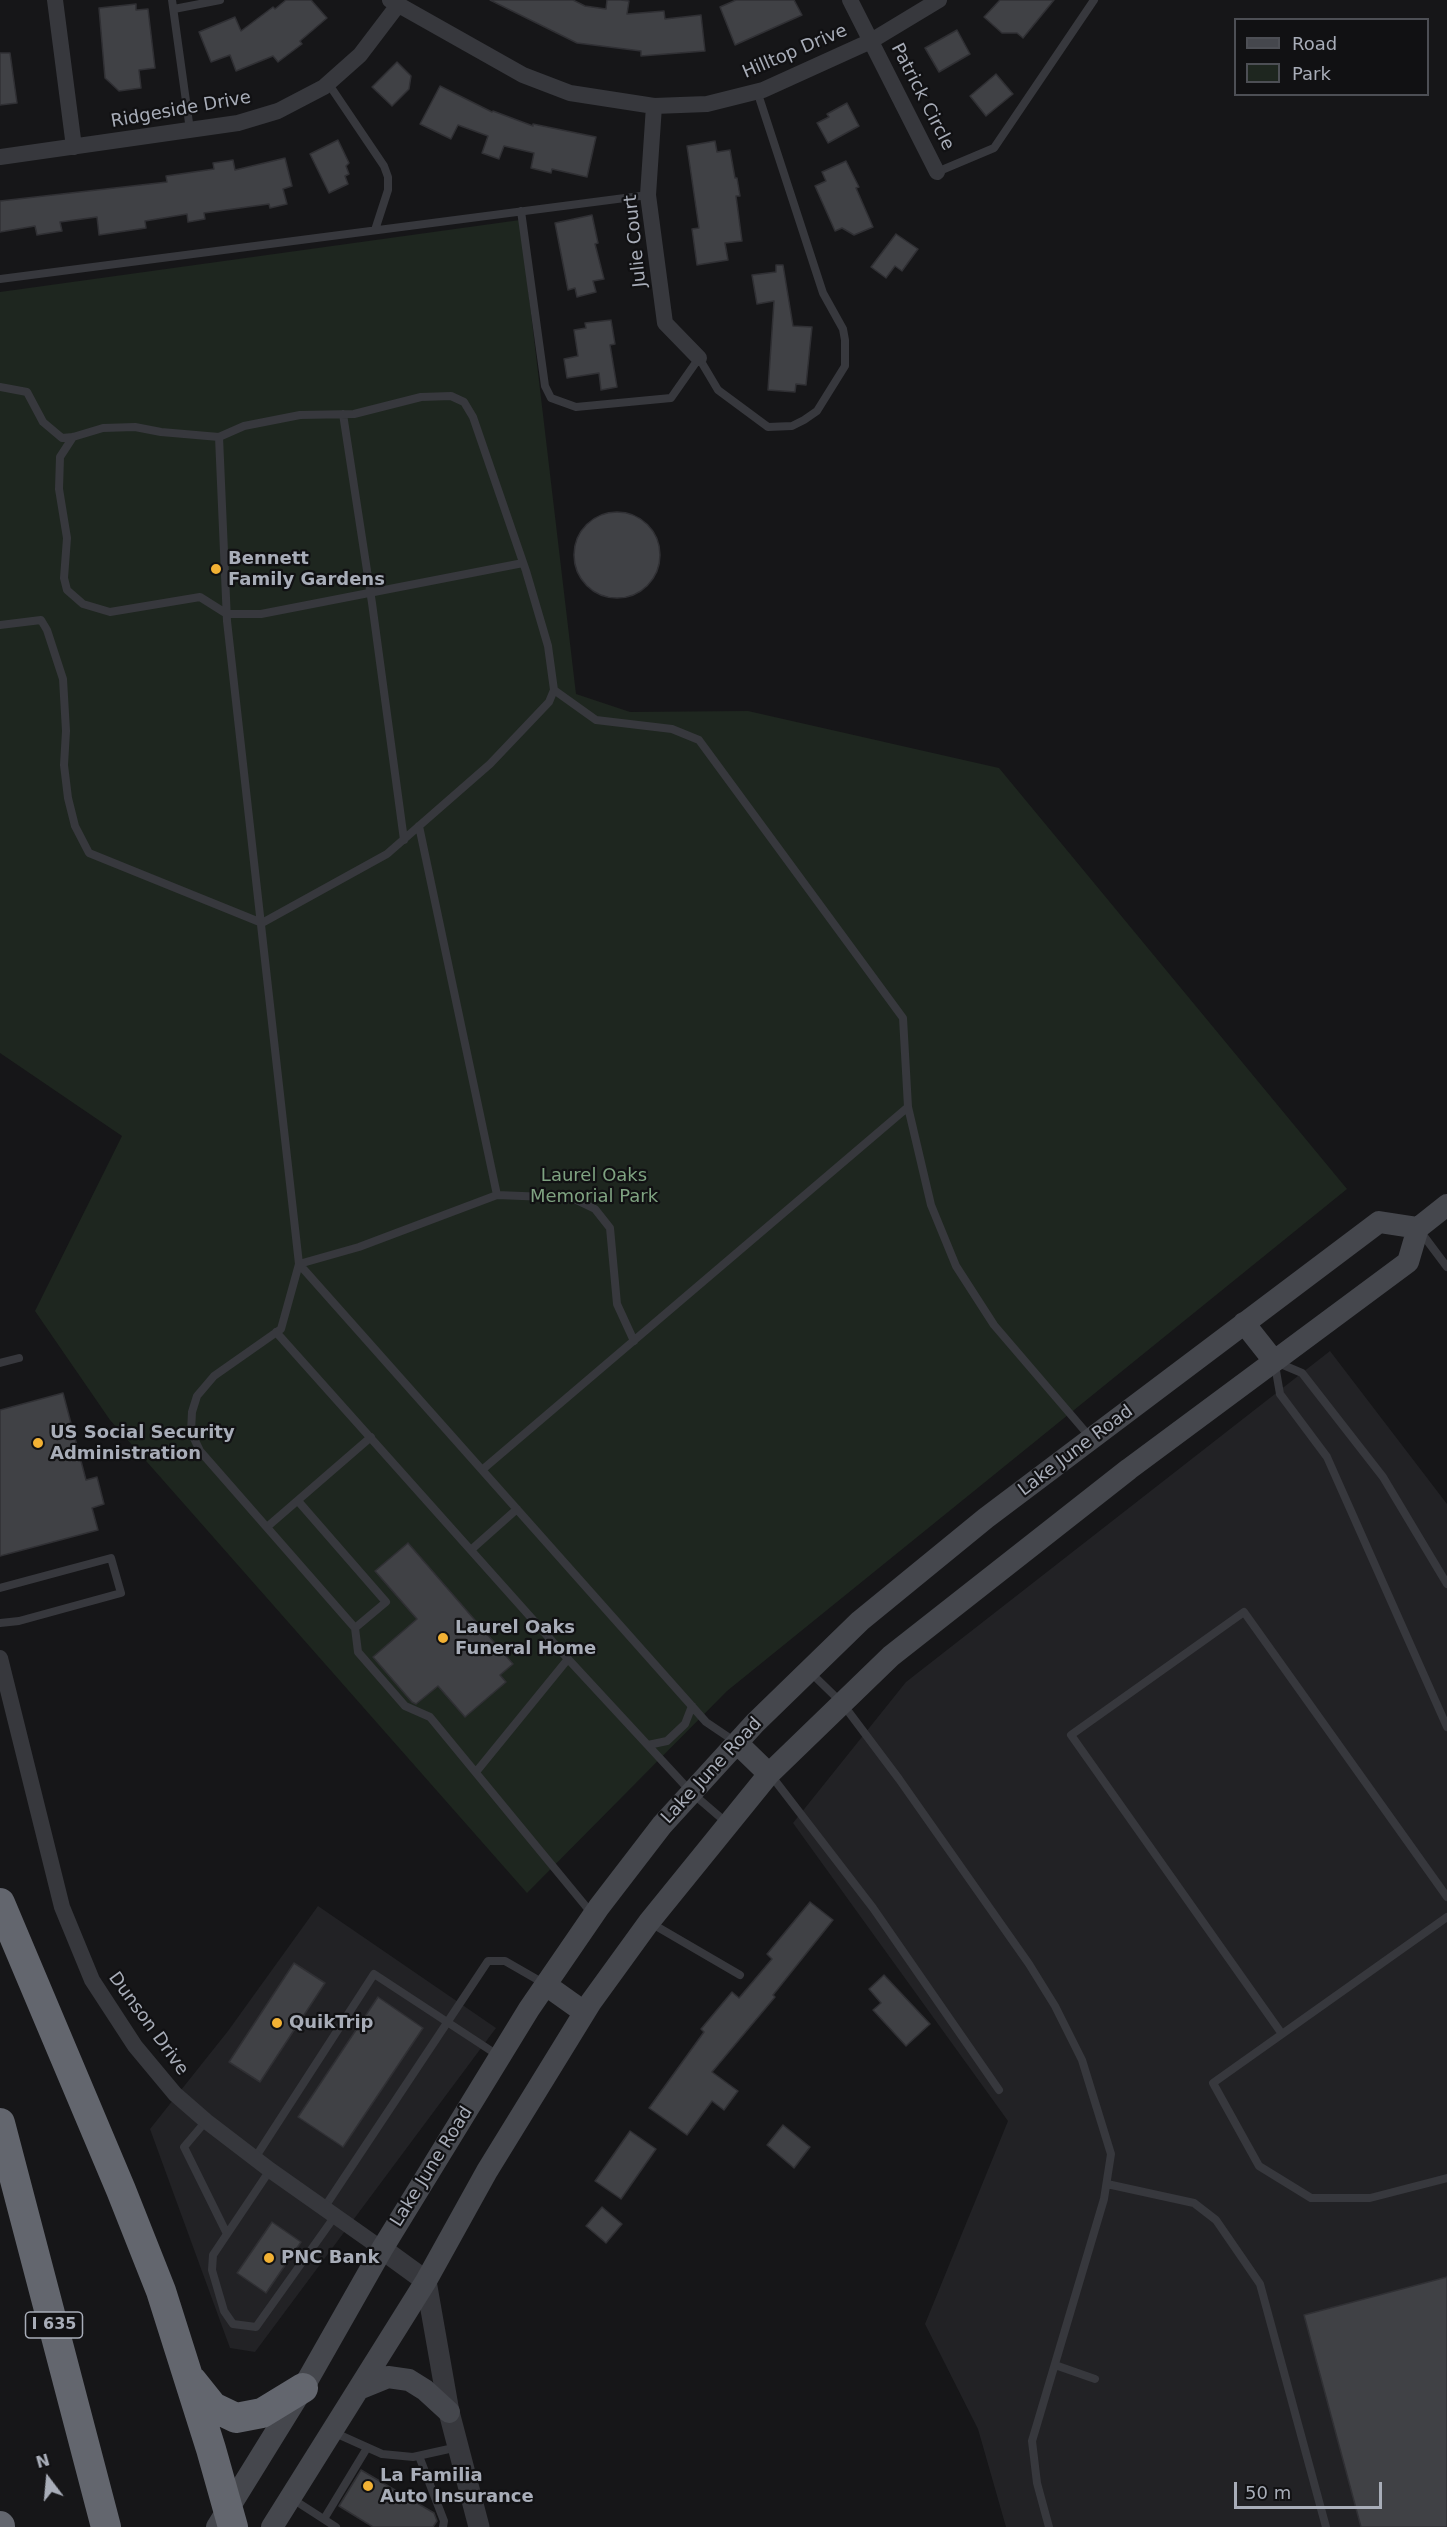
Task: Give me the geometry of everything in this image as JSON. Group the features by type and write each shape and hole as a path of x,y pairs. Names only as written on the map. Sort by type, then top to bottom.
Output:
{"highway":[{"path":"0,1903 161,2291 189,2377 226,2521"},
{"name":"I 635","path":"0,2123 106,2527"},
{"path":"189,2377 213,2408 236,2418 262,2413 303,2388"}],"main road":[{"path":"272,2527 426,2281 487,2170 584,2012 649,1922 769,1774 891,1656 1129,1469 1408,1262 1418,1228 1447,1205"},
{"name":"Lake June Road","path":"226,2521 382,2249 546,1985 593,1915 662,1825 737,1743 860,1621 987,1518 1244,1323 1378,1222 1418,1228"},
{"path":"1244,1323 1274,1361"},
{"path":"737,1743 769,1774"},
{"path":"546,1985 584,2012"},
{"path":"361,2388 388,2377 409,2380 425,2390 449,2412"}],"street":[{"path":"55,0 74,147"},
{"name":"Patrick Circle","path":"850,0 937,172"},
{"name":"Hilltop Drive","path":"394,3 524,75 570,93 654,106 707,104 757,91 872,41 939,0"},
{"name":"Ridgeside Drive","path":"0,157 238,123 278,111 328,83 360,55 394,3"},
{"name":"Julie Court","path":"654,106 648,195 665,323 699,358"},
{"name":"Dunson Drive","path":"0,1658 62,1907 92,1980 135,2046 175,2094 270,2170 382,2249"},
{"path":"382,2249 426,2281 449,2412 479,2527"}],"lane":[{"path":"190,130 173,4 220,0"},
{"path":"937,172 994,148 1094,0"},
{"path":"328,83 384,166 388,177 388,190 375,230"},
{"path":"521,211 545,386 551,398 576,407 671,398 699,358 718,390 768,427 792,426 817,411 845,366 847,352 843,329 823,293 757,91"},
{"path":"0,279 648,195"},
{"path":"0,387 27,392 43,422 62,438 103,428 135,427 160,432 219,437 244,426 300,415 354,414 421,397 451,396 464,402 473,417 523,563 548,646 554,690 549,702 490,764 387,854 262,923"},
{"path":"343,414 371,594 404,840"},
{"path":"73,437 60,457 59,489 67,538 64,578 67,590 83,604 110,612 200,597 227,614 261,614 523,563"},
{"path":"219,437 227,614 300,1264 281,1329 213,1376 197,1396 192,1412 191,1432 200,1451 355,1629 358,1652 405,1706 430,1717 593,1915"},
{"path":"0,625 41,620 47,630 63,679 66,731 64,765 68,798 75,826 89,853 262,923"},
{"path":"554,690 596,720 672,729 699,740 903,1018 908,1107 931,1205 956,1266 994,1325 1092,1439"},
{"path":"418,826 497,1195"},
{"path":"482,1470 908,1107"},
{"path":"300,1264 359,1247 497,1195 572,1198 595,1209 610,1228 617,1304 634,1341"},
{"path":"1418,1228 1447,1267"},
{"path":"300,1264 706,1722 737,1743"},
{"path":"276,1332 568,1659 692,1793 728,1824"},
{"path":"0,1363 19,1358"},
{"path":"1274,1361 1302,1373 1383,1477 1447,1584"},
{"path":"1274,1361 1280,1394 1327,1457 1447,1727"},
{"path":"267,1527 371,1437"},
{"path":"298,1501 386,1602 355,1629"},
{"path":"472,1549 517,1509"},
{"path":"0,1588 111,1558 121,1593 19,1621 0,1623"},
{"path":"1282,2034 1071,1735 1244,1612 1447,1897"},
{"path":"476,1772 568,1659"},
{"path":"809,1671 842,1703 1016,1945 1055,2006 1082,2060 1111,2154 1104,2199 1032,2441 1037,2483 1049,2527"},
{"path":"648,1745 668,1741 685,1724 692,1706"},
{"path":"769,1774 873,1908 999,2090"},
{"path":"1447,1917 1214,2083 1259,2166 1311,2199 1370,2198 1447,2178"},
{"path":"649,1922 740,1976"},
{"path":"270,2170 213,2255 212,2270 224,2311 233,2324 256,2327 447,2020 488,1961 505,1961 546,1985"},
{"path":"255,2158 374,1974 500,2057"},
{"path":"206,2121 184,2147 227,2234"},
{"path":"1107,2184 1194,2203 1216,2220 1260,2284 1326,2527"},
{"path":"1055,2365 1095,2379"},
{"path":"333,2432 382,2454 419,2456 458,2447"},
{"path":"324,2519 367,2448"},
{"path":"419,2456 444,2521 443,2527"},
{"path":"290,2498 336,2527"}],"shaded area":[{"path":"1330,1351 1447,1504 1447,2527 1006,2527 978,2429 925,2324 1008,2121 793,1823 906,1682"},
{"path":"318,1906 496,2028 255,2352 230,2348 150,2129 228,2031"}],"green space":[{"name":"Laurel Oaks Memorial Park","path":"520,220 576,694 630,712 748,711 999,768 1347,1189 727,1691 527,1893 110,1420 35,1311 122,1136 0,1053 0,292"}],"building":[{"path":"286,0 311,0 327,18 300,41 302,44 278,62 273,56 236,71 230,55 211,62 199,32 235,17 241,31"},
{"path":"490,0 573,0 585,6 606,9 607,0 621,0 629,1 627,14 664,11 665,19 701,15 705,51 641,56 641,51 577,43"},
{"path":"736,0 794,0 802,15 735,45 720,7"},
{"path":"1000,0 1054,0 1023,38 1017,33 1002,33 984,17"},
{"path":"136,4 136,10 148,9 155,68 139,70 141,88 119,91 105,78 99,8"},
{"path":"957,30 970,54 939,72 925,48"},
{"path":"0,53 10,53 17,103 0,105"},
{"path":"397,62 411,76 409,89 392,106 372,87"},
{"path":"996,74 1013,94 986,116 970,96"},
{"path":"440,86 492,112 533,126 533,124 596,137 587,177 552,169 551,173 531,168 534,153 504,146 499,159 482,153 488,136 458,125 451,139 420,124"},
{"path":"847,103 859,126 828,143 817,123 829,117 827,114"},
{"path":"338,140 349,163 346,166 349,174 345,176 348,184 329,193 310,154"},
{"path":"715,141 717,152 730,150 740,196 736,196 742,241 725,243 728,260 697,265 692,229 699,228 687,146"},
{"path":"285,158 292,186 283,189 287,204 270,208 269,204 204,213 205,219 188,222 187,214 145,221 146,228 99,235 97,217 60,222 62,231 37,235 35,226 0,232 0,201 167,182 166,176 214,169 213,163 233,160 235,170"},
{"path":"846,161 859,187 856,188 873,227 854,235 842,228 835,231 815,186 826,181 822,172"},
{"path":"592,215 598,243 595,244 604,279 593,281 596,292 577,297 575,288 568,290 555,223"},
{"path":"896,234 918,249 902,271 895,266 886,278 871,267"},
{"path":"776,265 783,265 793,326 812,327 806,385 796,384 795,392 768,390 774,301 757,304 752,275 776,272"},
{"path":"611,320 615,344 610,345 617,387 601,390 599,373 567,378 564,359 578,356 574,330 586,328 585,323"},
{"path":"617,512 633,516 647,525 656,539 660,555 656,571 647,585 633,594 617,598 601,594 587,585 578,571 574,555 578,539 587,525 601,516"},
{"name":"US Social Security Administration","path":"63,1393 86,1480 97,1477 104,1504 92,1508 98,1530 0,1556 0,1410"},
{"name":"Laurel Oaks Funeral Home","path":"408,1543 513,1664 500,1675 506,1682 465,1717 438,1686 416,1704 412,1702 373,1657 417,1619 375,1571"},
{"path":"810,1902 833,1920 773,1995 775,1997 712,2072 738,2091 724,2110 712,2101 687,2135 649,2108 704,2032 701,2029 732,1992 739,1998 772,1959 767,1954"},
{"name":"QuikTrip","path":"294,1963 325,1983 260,2082 229,2062"},
{"path":"884,1975 930,2024 906,2046 873,2010 881,2003 869,1989"},
{"name":"QuikTrip","path":"378,1997 423,2028 343,2147 298,2117"},
{"path":"783,2125 810,2147 794,2168 767,2145"},
{"path":"630,2131 656,2149 621,2199 595,2181"},
{"path":"602,2207 622,2224 606,2243 586,2226"},
{"name":"PNC Bank","path":"272,2222 301,2242 266,2293 237,2273"},
{"path":"1447,2277 1447,2527 1361,2527 1304,2315"},
{"name":"La Familia Auto Insurance","path":"361,2470 434,2513 437,2521 433,2527 373,2527 339,2506"}],"place":[{"name":"Bennett Family Gardens","path":"216,569"},
{"name":"US Social Security Administration","path":"38,1443"},
{"name":"Laurel Oaks Funeral Home","path":"443,1638"},
{"name":"QuikTrip","path":"277,2023"},
{"name":"PNC Bank","path":"269,2258"},
{"name":"La Familia Auto Insurance","path":"368,2486"}]}
